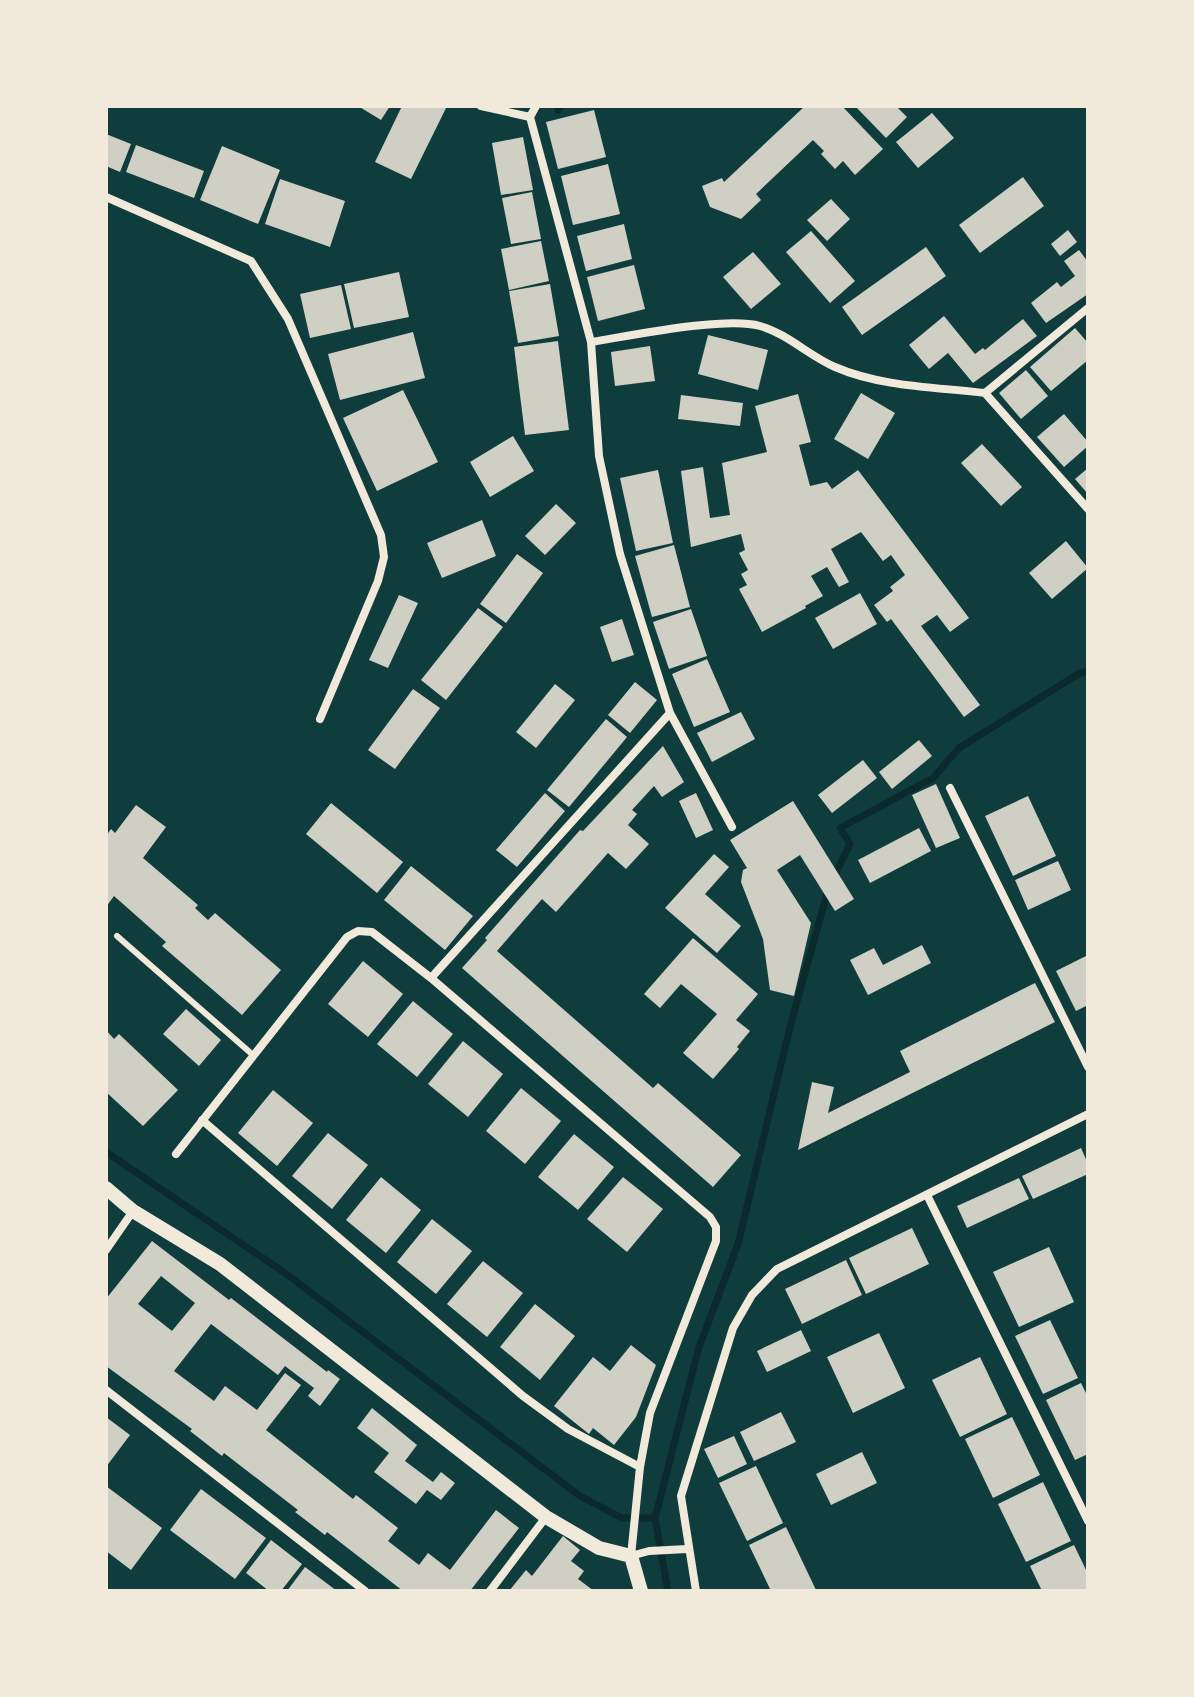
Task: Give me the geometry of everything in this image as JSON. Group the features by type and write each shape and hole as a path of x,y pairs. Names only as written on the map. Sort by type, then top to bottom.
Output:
{"street":[{"path":"481,106 530,117"},
{"path":"536,106 530,117 591,342 599,456 620,554 670,713 732,827"},
{"path":"106,197 251,261 288,319 381,535 384,557 378,581 320,719"},
{"path":"985,393 1088,308"},
{"path":"591,342 717,324 758,325 789,339 836,368 887,382 985,393 1088,509"},
{"path":"431,978 670,713"},
{"path":"950,788 1088,1067"},
{"path":"176,1154 347,937 358,931 372,932 431,978 710,1217 716,1227 716,1241 650,1413 640,1467 631,1556 641,1591"},
{"path":"696,1591 681,1496 733,1328 740,1311 763,1281 777,1269 1088,1114"},
{"path":"202,1120 523,1396 568,1429 640,1467"},
{"path":"106,1188 133,1211 220,1264 546,1517 599,1548 631,1556 649,1551 687,1549"},
{"path":"927,1195 1088,1521"},
{"path":"106,1250 133,1211"},
{"path":"106,1390 365,1591"},
{"path":"490,1591 546,1517"}],"lane":[{"path":"117,936 253,1055"}],"building":[{"path":"358,106 390,106 381,120"},
{"path":"402,106 447,106 411,179 375,162"},
{"path":"805,106 842,106 883,149 855,175 843,161 835,169 813,140 756,194 761,200 741,219 710,207 702,186 722,178 724,182"},
{"path":"855,106 896,106 907,117 886,138"},
{"path":"594,110 606,157 558,169 546,122"},
{"path":"932,113 954,138 918,168 896,142"},
{"path":"106,134 131,144 120,172 106,166"},
{"path":"523,137 533,190 501,195 492,143"},
{"path":"136,145 204,171 194,198 126,172"},
{"path":"222,146 280,170 258,224 200,200"},
{"path":"608,164 620,214 573,225 561,176"},
{"path":"1023,177 1044,206 980,253 959,225"},
{"path":"280,179 345,201 330,247 265,224"},
{"path":"532,192 541,239 511,244 502,198"},
{"path":"831,199 850,219 827,241 807,220"},
{"path":"624,224 632,259 586,271 577,236"},
{"path":"1068,230 1077,242 1060,256 1051,244"},
{"path":"811,231 855,281 830,303 786,252"},
{"path":"541,241 549,281 509,290 501,249"},
{"path":"926,247 946,276 862,335 842,307"},
{"path":"1079,250 1088,262 1088,294 1046,323 1031,303 1057,282 1061,287 1075,276 1064,261"},
{"path":"753,252 781,284 751,309 723,277"},
{"path":"634,265 645,309 598,321 587,277"},
{"path":"399,272 409,317 354,328 344,284"},
{"path":"550,284 559,336 518,343 509,291"},
{"path":"341,285 351,329 310,338 300,294"},
{"path":"944,316 975,354 983,348 985,350 1023,319 1037,336 973,383 948,353 929,369 909,345"},
{"path":"1075,328 1088,343 1088,360 1051,391 1030,367"},
{"path":"413,332 425,378 340,400 328,354"},
{"path":"708,335 768,350 758,390 698,374"},
{"path":"558,341 569,430 525,435 514,347"},
{"path":"650,346 655,381 615,386 611,352"},
{"path":"1026,370 1048,396 1021,419 999,393"},
{"path":"403,390 438,462 377,491 343,418"},
{"path":"861,393 895,413 868,459 834,439"},
{"path":"798,394 811,442 799,445 810,486 827,482 832,489 858,470 969,618 950,632 937,615 921,626 980,705 964,717 891,619 887,622 874,605 893,591 890,587 905,575 891,555 883,561 861,532 831,549 849,582 839,587 827,567 811,576 823,596 762,632 739,589 747,585 741,574 748,570 739,553 745,550 741,534 691,547 681,471 703,467 710,518 730,515 722,463 767,452 755,406"},
{"path":"681,395 743,403 740,426 678,419"},
{"path":"1064,414 1088,446 1064,467 1037,437"},
{"path":"513,436 534,471 490,497 470,462"},
{"path":"982,444 1022,487 1001,506 961,463"},
{"path":"1088,468 1088,494 1075,479"},
{"path":"658,470 673,543 636,551 620,478"},
{"path":"556,504 576,523 545,555 525,536"},
{"path":"482,520 496,556 442,578 427,543"},
{"path":"1066,541 1088,568 1052,599 1029,573"},
{"path":"674,545 690,607 652,617 635,556"},
{"path":"517,554 543,573 506,623 480,604"},
{"path":"860,593 877,624 833,649 815,618"},
{"path":"399,595 418,603 388,668 369,660"},
{"path":"478,608 503,627 446,700 421,680"},
{"path":"691,609 707,656 669,669 653,622"},
{"path":"622,619 634,655 612,662 600,627"},
{"path":"707,659 730,712 694,727 672,674"},
{"path":"635,682 657,700 630,733 608,715"},
{"path":"555,684 575,700 536,748 516,732"},
{"path":"413,689 440,708 395,769 368,750"},
{"path":"741,712 755,739 712,762 697,733"},
{"path":"606,719 627,737 569,807 547,790"},
{"path":"919,740 932,756 892,789 879,772"},
{"path":"663,746 684,782 662,797 654,786 632,810 637,814 628,825 649,844 626,869 608,853 556,912 542,899 497,951 653,1088 658,1083 741,1155 713,1187 462,968 580,830 583,831"},
{"path":"863,760 877,778 832,813 818,795"},
{"path":"936,784 960,838 936,848 912,795"},
{"path":"545,793 565,811 517,867 496,850"},
{"path":"696,793 713,830 696,838 679,801"},
{"path":"1028,796 1056,856 1013,876 985,816"},
{"path":"793,801 854,899 835,911 800,855 777,870 811,923 794,996 770,990 763,939 741,882 743,870 747,868 730,840"},
{"path":"331,803 403,862 377,893 306,834"},
{"path":"136,805 166,827 143,858 198,905 195,908 208,920 215,913 281,970 242,1015 162,946 166,942 114,896 106,907 106,836 111,829 115,833"},
{"path":"919,828 931,851 870,883 858,860"},
{"path":"714,854 729,867 705,894 741,926 717,953 665,908"},
{"path":"1058,861 1071,890 1028,910 1015,880"},
{"path":"411,866 473,916 445,950 384,900"},
{"path":"693,938 758,994 736,1020 750,1031 713,1079 683,1053 717,1014 681,984 660,1008 644,994"},
{"path":"922,945 931,963 868,995 850,960 874,948 883,965"},
{"path":"1088,955 1088,1005 1076,1011 1056,971"},
{"path":"363,961 403,994 368,1037 328,1004"},
{"path":"1035,983 1055,1022 798,1150 812,1082 834,1087 828,1113 910,1072 900,1051"},
{"path":"413,1001 453,1034 417,1077 377,1044"},
{"path":"186,1009 221,1040 199,1066 163,1034"},
{"path":"106,1030 114,1039 119,1034 178,1090 143,1126 106,1092"},
{"path":"463,1041 503,1074 468,1117 428,1084"},
{"path":"521,1088 561,1121 525,1164 486,1131"},
{"path":"273,1090 313,1123 277,1166 238,1133"},
{"path":"328,1133 368,1165 332,1209 292,1176"},
{"path":"574,1134 614,1167 578,1210 538,1177"},
{"path":"1081,1148 1088,1164 1088,1174 1033,1199 1022,1176"},
{"path":"381,1177 421,1210 386,1253 346,1220"},
{"path":"623,1177 663,1209 627,1252 587,1219"},
{"path":"1019,1178 1029,1199 967,1228 957,1206"},
{"path":"432,1219 472,1251 436,1294 397,1262"},
{"path":"912,1228 929,1264 866,1294 849,1258"},
{"path":"152,1241 340,1379 320,1406 308,1396 314,1388 285,1366 278,1375 211,1324 174,1371 214,1401 225,1386 257,1410 285,1373 301,1385 266,1430 353,1499 356,1495 398,1528 388,1541 419,1565 428,1553 450,1570 496,1510 519,1528 470,1591 403,1591 327,1532 325,1535 295,1512 298,1510 106,1366 106,1299","holes":["161,1276 195,1303 172,1331 138,1304"]},
{"path":"1049,1247 1074,1302 1019,1327 993,1272"},
{"path":"846,1260 862,1295 802,1324 785,1289"},
{"path":"483,1261 523,1293 487,1337 447,1304"},
{"path":"535,1304 575,1336 540,1380 500,1347"},
{"path":"1050,1320 1078,1378 1043,1394 1015,1336"},
{"path":"801,1330 811,1351 767,1372 757,1351"},
{"path":"879,1333 905,1388 853,1413 827,1357"},
{"path":"631,1345 656,1365 636,1417 614,1445 593,1428 589,1434 554,1406 593,1357 610,1371"},
{"path":"980,1357 1007,1414 960,1437 932,1380"},
{"path":"1081,1383 1088,1397 1088,1454 1075,1460 1046,1400"},
{"path":"372,1408 417,1445 405,1461 433,1482 441,1472 455,1483 441,1500 427,1490 416,1504 374,1472 389,1453 357,1428"},
{"path":"781,1412 796,1442 754,1461 740,1432"},
{"path":"106,1417 130,1435 106,1467"},
{"path":"1012,1417 1040,1475 993,1498 965,1439"},
{"path":"734,1436 747,1464 718,1478 704,1449"},
{"path":"862,1452 877,1483 831,1505 816,1474"},
{"path":"756,1466 783,1523 747,1541 719,1483"},
{"path":"1043,1482 1071,1541 1026,1562 998,1504"},
{"path":"106,1486 162,1528 131,1570 106,1551"},
{"path":"201,1489 266,1538 235,1579 170,1530"},
{"path":"786,1527 814,1591 771,1591 749,1545"},
{"path":"563,1536 580,1550 571,1561 584,1571 578,1579 594,1591 509,1591 526,1570 532,1576"},
{"path":"271,1540 302,1564 281,1591 269,1591 246,1573"},
{"path":"1074,1545 1088,1574 1088,1591 1042,1591 1030,1566"},
{"path":"305,1567 337,1591 287,1591"}],"waterway":[{"path":"558,110 561,106"},
{"path":"833,879 850,844 840,828 933,778 959,748 1088,671"},
{"path":"668,1591 655,1518 699,1347 738,1244 790,1027 828,890"},
{"path":"106,1152 285,1273 580,1496 622,1518 655,1518"}]}
